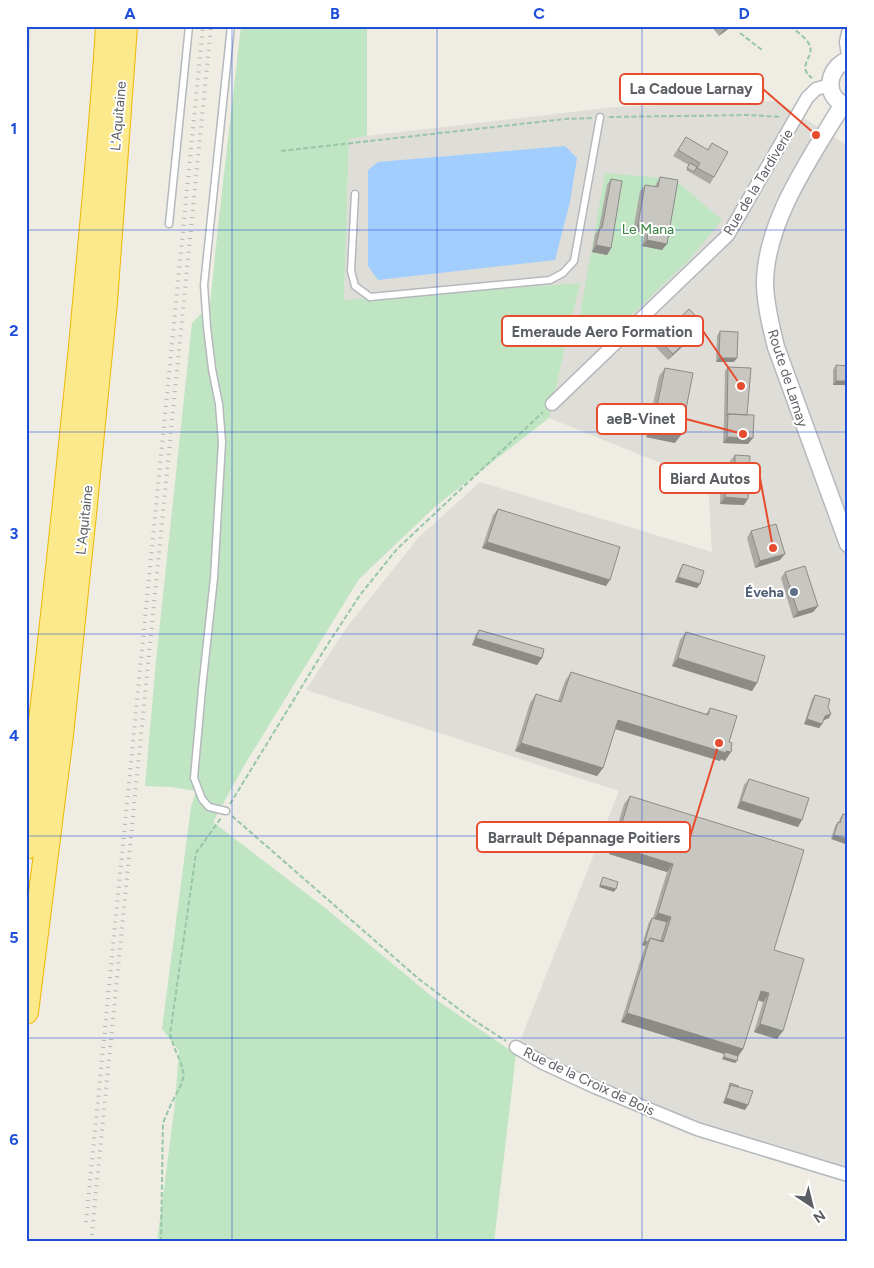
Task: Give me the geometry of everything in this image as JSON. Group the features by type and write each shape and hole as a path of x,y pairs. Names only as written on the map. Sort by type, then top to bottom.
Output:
{"highway":[{"name":"L'Aquitaine","path":"26,847 76,400 93,222 108,26"},
{"name":"L'Aquitaine","path":"26,1012 61,735 84,514 105,302 125,26"}],"street":[{"path":"848,33 846,42 848,55"},
{"path":"845,105 823,83 837,66 848,60"},
{"name":"Rue de la Tardiverie","path":"552,404 728,235 748,204 800,110 812,93 823,83"},
{"name":"Route de Larnay","path":"845,105 814,153 778,219 768,258 765,286 768,316 776,347 848,544"},
{"name":"Rue de la Croix de Bois","path":"516,1047 543,1063 594,1086 697,1128 848,1175"}],"lane":[{"path":"169,224 189,26"},
{"path":"226,811 209,807 202,799 194,778 214,578 222,442 219,404 212,369 207,327 204,285 231,26"},
{"path":"355,194 351,271 356,286 370,297 550,280 563,273 574,261 600,117"}],"path":[{"path":"790,26 810,45 810,54 805,64 808,75 823,83"},
{"path":"740,33 762,50"},
{"path":"281,151 565,119 749,115 785,117 800,110"},
{"path":"161,1242 163,1123 184,1075 170,1034 196,853 226,811 360,595 397,549 552,404"},
{"name":"Rue de la Croix de Bois","path":"226,811 420,980 472,1019 516,1047"}],"shaded area":[{"path":"26,26 31,26 26,111"},
{"path":"777,101 848,146 848,584 846,584 848,591 848,1170 709,1131 518,1046 619,791 306,690 347,627 419,537 480,482 712,552 708,482 549,418 580,283 344,300 349,138 614,107"}],"green space":[{"path":"241,26 367,26 367,136 349,139 344,300 580,283 549,418 437,505 359,579 245,764 213,822 324,907 435,999 516,1054 494,1242 157,1242 175,1104 179,1051 162,1029 191,807 196,791 171,787 145,786 156,661 192,323 210,305"},
{"name":"Le Mana","path":"605,173 674,179 722,220 690,259 599,346 576,338"}],"water":[{"path":"565,146 577,158 570,202 555,260 378,280 368,266 368,170 378,162"}],"building":[{"path":"686,137 708,150 712,143 728,152 714,177 697,168 700,163 678,150"},
{"path":"690,163 697,167 694,172 687,168"},
{"path":"660,177 678,180 667,244 647,240 649,226 638,224 645,185 658,187"},
{"path":"611,179 622,181 611,248 596,245 600,228 602,228"},
{"path":"689,309 704,324 673,354 658,339"},
{"path":"720,331 738,332 737,358 719,358"},
{"path":"836,365 848,366 848,381 836,381"},
{"path":"728,367 751,368 747,415 728,414 727,416"},
{"path":"665,368 693,373 681,435 652,429"},
{"path":"728,414 754,415 753,438 727,437"},
{"path":"735,455 750,456 748,499 725,497 726,463 735,464"},
{"path":"498,509 620,547 610,580 487,542"},
{"path":"776,524 785,554 760,561 751,531"},
{"path":"683,564 704,571 700,584 678,577"},
{"path":"805,566 818,606 798,612 785,572"},
{"path":"479,630 544,649 542,658 476,638"},
{"path":"686,632 765,656 757,683 678,658"},
{"path":"571,672 708,715 710,708 737,716 729,742 732,743 731,752 726,751 726,753 618,720 603,768 521,743 536,694 561,702"},
{"path":"815,695 830,699 828,707 831,714 825,716 822,724 807,719"},
{"path":"749,779 809,798 802,820 741,801"},
{"path":"630,796 804,850 774,950 804,959 783,1031 760,1024 769,993 761,991 743,1049 627,1013 650,938 663,942 671,917 658,913 673,864 615,846"},
{"path":"843,814 848,815 848,839 834,835"},
{"path":"603,877 618,882 616,889 600,885"},
{"path":"652,918 667,922 661,941 650,938 648,942 645,941"},
{"path":"725,1052 738,1056 737,1061 724,1057"},
{"path":"731,1085 753,1091 748,1105 726,1098"}],"railway":[{"path":"86,1222 203,26"},
{"path":"91,1242 211,26"}],"place":[{"name":"La Cadoue Larnay","path":"816,135"},
{"name":"Emeraude Aero Formation","path":"741,386"},
{"name":"aeB-Vinet","path":"743,434"},
{"name":"Biard Autos","path":"773,548"},
{"name":"Éveha","path":"794,592"},
{"name":"Barrault Dépannage Poitiers","path":"719,743"}]}
